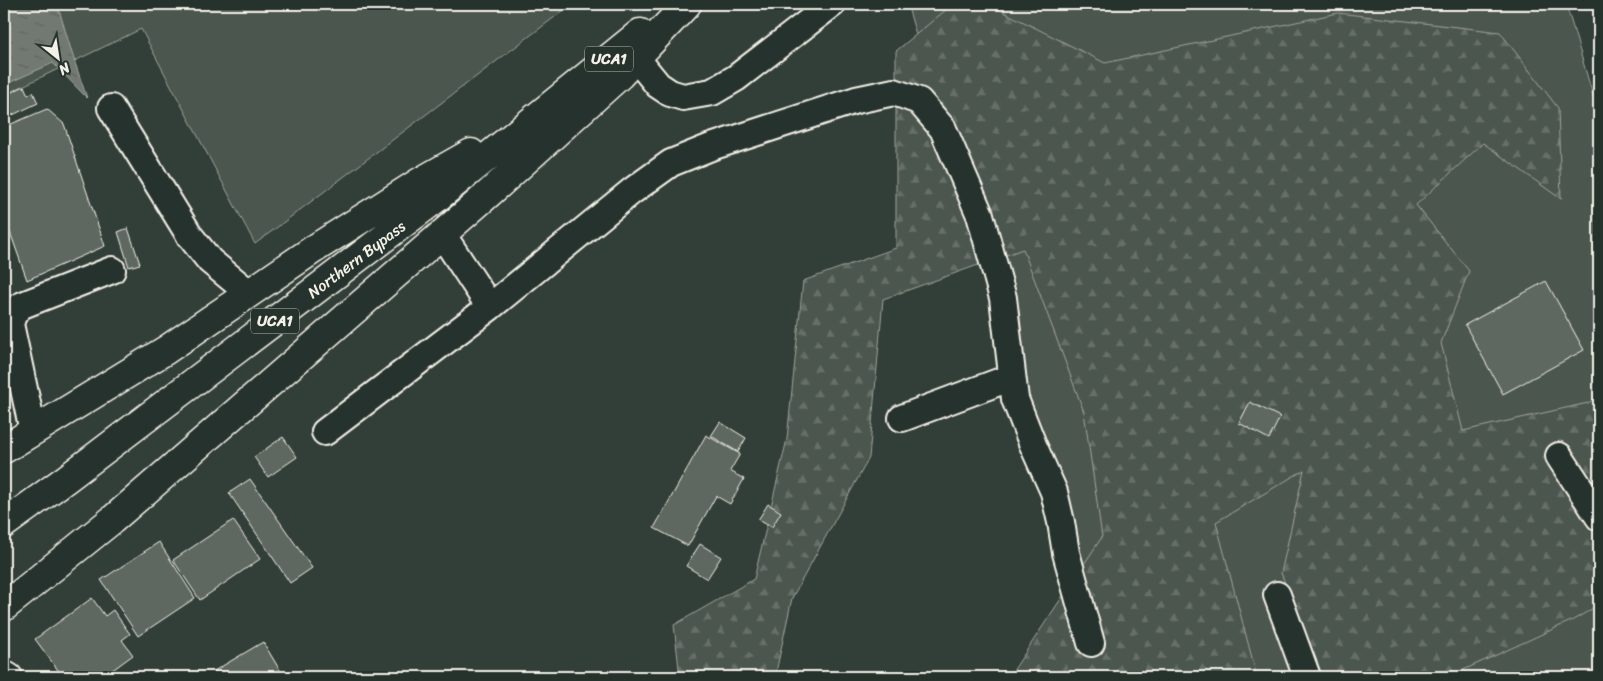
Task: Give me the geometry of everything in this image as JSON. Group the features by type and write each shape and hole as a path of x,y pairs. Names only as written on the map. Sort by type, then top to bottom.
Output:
{"main road":[{"name":"Northern Bypass","path":"4,524 438,197 677,4"},
{"path":"4,608 112,520 442,234 613,82 687,4"},
{"path":"4,449 166,350 249,293 418,183 542,113"}],"lane":[{"path":"636,58 658,85 670,93 683,97 712,92 736,78 832,4"},
{"path":"325,432 490,307 632,191 671,163 711,147 856,100 894,92 919,101 943,129 980,216 1003,298 1015,399 1033,446 1054,492 1062,522 1066,553 1091,643"},
{"path":"111,108 190,236 210,260 249,293"},
{"path":"442,234 490,307"},
{"path":"33,431 10,324 13,315 20,306 112,270"},
{"path":"902,418 1012,377"},
{"path":"1559,456 1599,517"},
{"path":"1277,595 1306,677"},
{"path":"4,674 9,677"}],"green space":[{"path":"4,4 572,4 255,244 141,29 4,95"},
{"path":"907,4 1566,4 1599,116 1599,677 1106,677"},
{"path":"953,4 988,4 1105,63 1338,13 1500,32 1558,108 1561,199 1483,143 1416,205 1469,271 1441,343 1463,431 1588,403 1599,396 1599,605 1573,620 1448,677 1378,677 1322,674 1281,573 1304,470 1216,522 1257,677 1016,677 1013,671 1102,537 1084,412 1023,249 883,299 869,458 792,598 775,677 680,677 674,625 754,579 787,439 803,281 896,248 896,51"}],"water":[{"path":"4,4 47,4 59,10 87,98 53,63 4,85"}],"building":[{"path":"24,86 28,95 33,92 38,103 4,119 4,96"},
{"path":"47,109 64,124 105,246 27,280 4,215 4,127"},
{"path":"128,228 140,264 129,267 118,232"},
{"path":"1546,281 1584,350 1503,394 1465,325"},
{"path":"1250,402 1280,417 1269,439 1239,423"},
{"path":"720,422 746,438 738,452 711,436"},
{"path":"706,435 740,454 730,471 744,479 730,504 716,496 688,546 654,528"},
{"path":"283,437 297,457 268,477 254,457"},
{"path":"250,479 312,568 290,583 229,493"},
{"path":"768,504 781,512 772,527 758,520"},
{"path":"233,520 260,559 200,600 173,560"},
{"path":"159,542 195,598 138,636 101,580"},
{"path":"700,544 721,557 707,579 686,566"},
{"path":"92,598 105,616 113,610 130,634 122,640 133,655 103,677 63,677 35,639"},
{"path":"263,642 284,677 218,677 214,671"}]}
